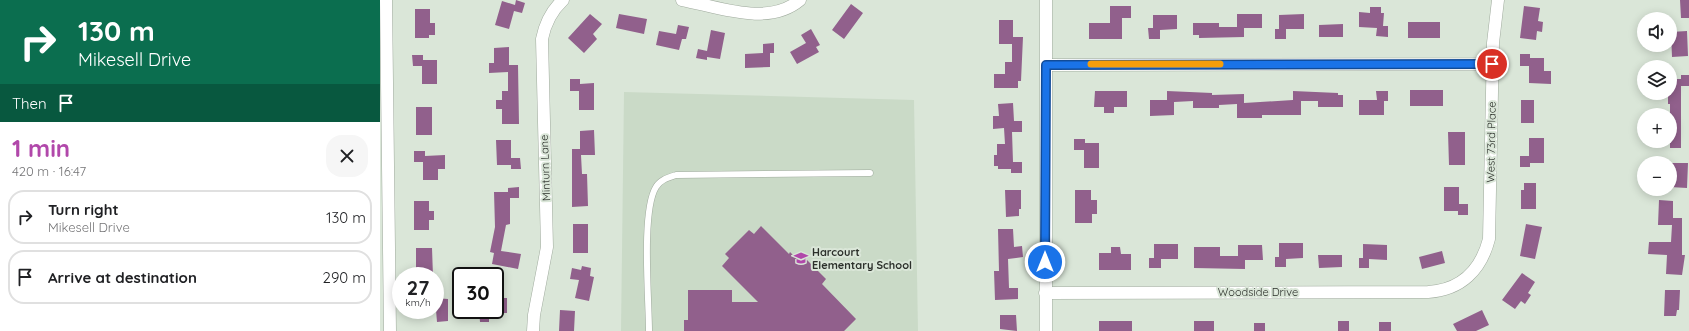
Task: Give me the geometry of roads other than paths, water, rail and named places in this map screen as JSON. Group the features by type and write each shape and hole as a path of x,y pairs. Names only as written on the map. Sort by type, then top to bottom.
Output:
{"street":[{"path":"386,0 390,331"},
{"path":"682,0 762,14 785,9 800,0"},
{"path":"1046,0 1046,331"},
{"name":"West 73rd Place","path":"1467,279 1483,256 1489,238 1492,64 1498,0"},
{"name":"Minturn Lane","path":"533,331 534,315 547,247 542,39 546,22 560,3"},
{"path":"1046,65 1492,64"},
{"name":"Woodside Drive","path":"1045,293 1428,292 1451,288 1467,279"}],"lane":[{"path":"649,331 647,229 650,200 656,187 663,179 676,175 870,173"}],"place":[{"name":"Harcourt Elementary School","path":"801,258"}]}
